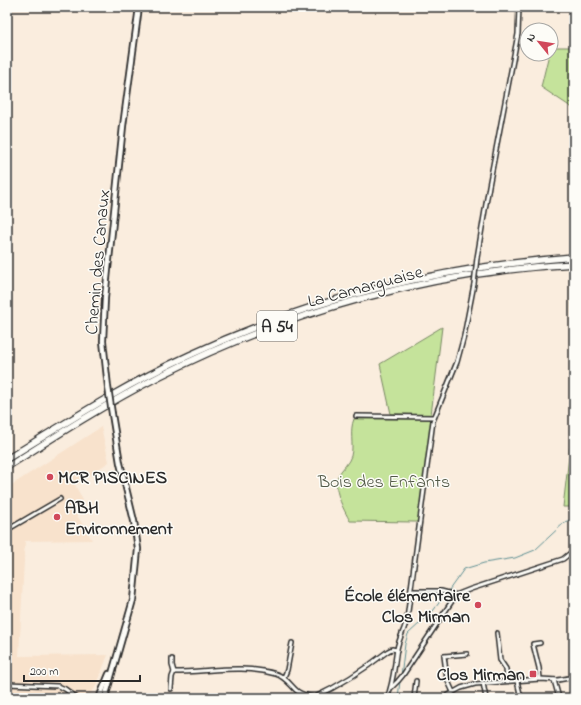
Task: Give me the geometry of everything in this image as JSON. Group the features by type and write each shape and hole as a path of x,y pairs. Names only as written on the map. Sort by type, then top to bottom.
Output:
{"highway":[{"name":"La Camarguaise","path":"7,459 97,404 157,371 212,344 280,318 340,298 416,279 488,266 574,257"},
{"name":"La Camarguaise","path":"7,467 93,413 135,390 203,356 268,329 336,306 400,289 489,272 574,265"}],"main road":[{"name":"Chemin des Canaux","path":"105,698 133,600 138,549 134,521 120,463 108,387 103,341 105,298 124,119 139,7"},
{"name":"Chemin des Canaux","path":"99,698 116,658"}],"street":[{"path":"387,698 392,687 397,650 407,619 434,417 457,362 464,336 474,284 489,186 518,34 519,7"},
{"path":"356,416 434,417"},
{"path":"7,530 60,499"},
{"path":"392,687 403,675 456,595 563,559 574,550"},
{"path":"411,592 413,590 441,591 456,595"},
{"path":"497,633 500,660 506,669 507,681"},
{"path":"540,643 533,644 540,679"},
{"path":"284,677 287,670 292,644"},
{"path":"174,672 244,668 264,670 284,677 298,692 314,698 361,670 388,651 392,649 397,650"},
{"path":"453,692 447,679 444,656 467,654"},
{"path":"171,689 174,672 172,659"},
{"path":"443,698 450,696 453,692 461,688 484,683 540,679 554,680 574,677"},
{"path":"517,680 521,698"},
{"path":"554,680 559,698"},
{"path":"414,698 416,681"},
{"path":"484,683 486,698"},
{"path":"7,684 58,686 66,689 76,698"}],"shaded area":[{"path":"101,427 109,462 75,485 83,500 72,507 92,540 25,541 19,656 108,655 95,688 87,698 7,698 7,488"}],"green space":[{"path":"559,47 574,47 574,109 541,87 547,62 559,62"},
{"path":"571,278 574,278 574,334 573,334"},
{"path":"442,327 431,415 391,414 380,364"},
{"name":"Bois des Enfants","path":"432,418 419,519 417,522 350,521 339,498 336,485 339,474 351,456 352,428 354,419"},
{"path":"574,447 574,507 563,507 570,448"}],"waterway":[{"path":"449,590 464,569 484,563 515,558 535,550 565,522 574,518"},
{"path":"401,676 405,644 408,634 433,611 444,596"},
{"path":"398,698 400,681"}],"place":[{"name":"MCR PISCINES","path":"50,477"},
{"name":"ABH Environnement","path":"57,517"},
{"name":"École élémentaire Clos Mirman","path":"478,605"},
{"name":"Clos Mirman","path":"533,674"}]}
